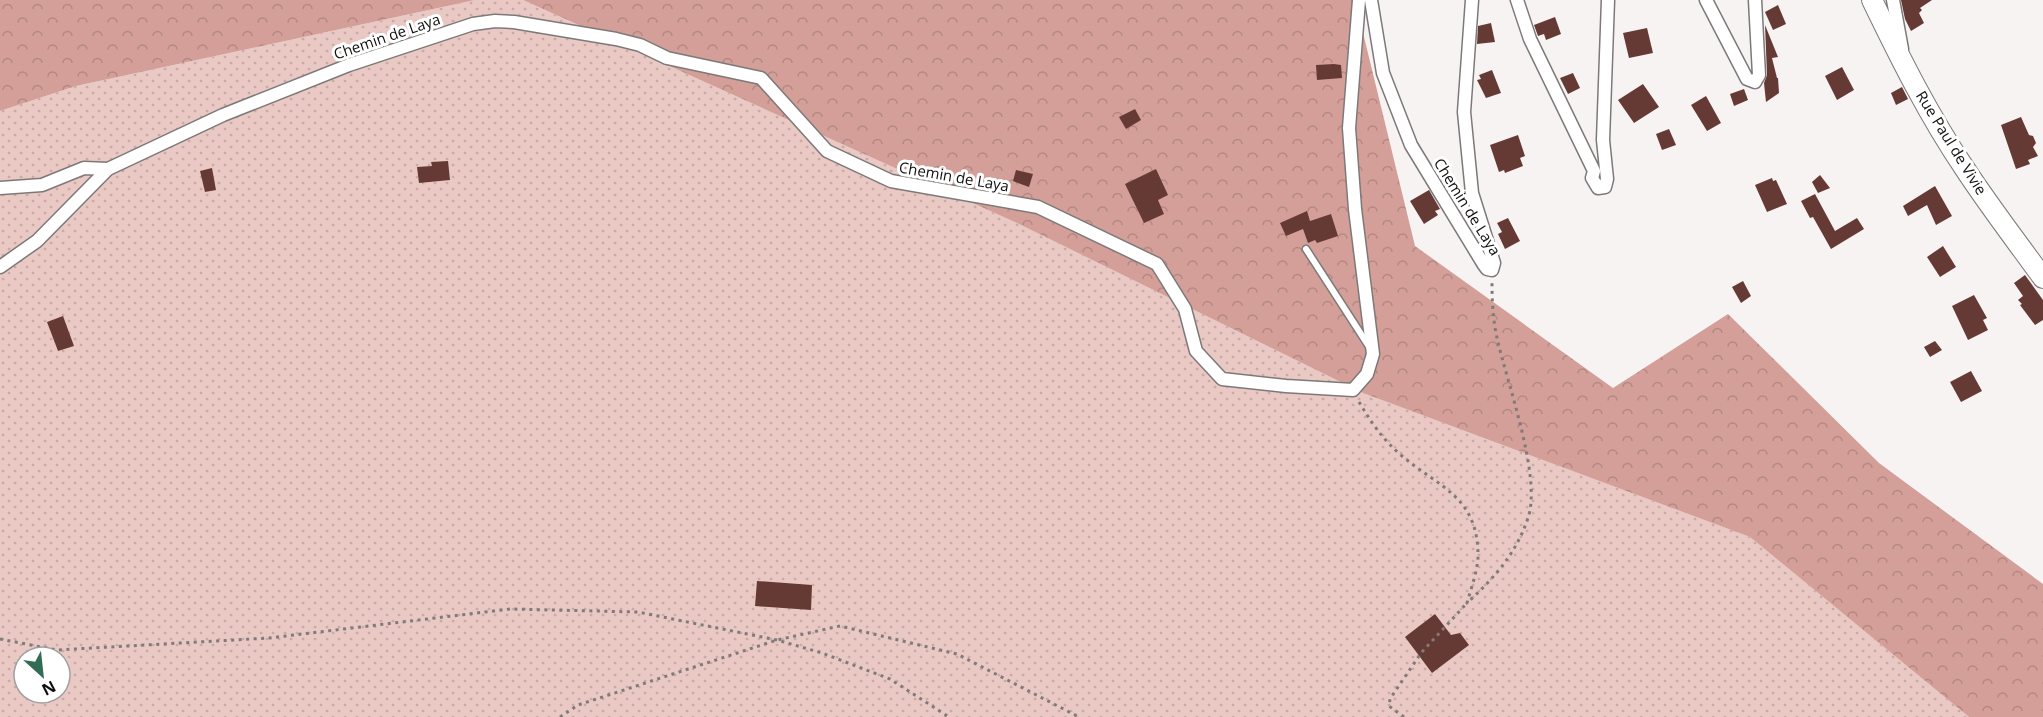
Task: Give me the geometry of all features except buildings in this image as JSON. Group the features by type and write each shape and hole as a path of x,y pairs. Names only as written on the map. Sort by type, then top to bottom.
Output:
{"main road":[{"name":"Rue Paul de Vivie","path":"1872,0 1906,70 1964,168 2043,278"}],"street":[{"path":"1353,390 1366,374 1373,354 1355,209 1349,128 1359,0"},
{"name":"Chemin de Laya","path":"1371,0 1383,73 1411,145 1484,265 1492,270 1494,263 1472,192 1464,112 1472,0"},
{"path":"1517,0 1530,39 1594,171 1592,178 1599,188 1605,187 1607,179 1604,140 1608,0"},
{"path":"1706,0 1747,79 1755,82 1759,75 1755,0"},
{"path":"1893,0 1906,70"},
{"name":"Chemin de Laya","path":"108,170 233,111 349,65 473,24 495,21 514,22 616,39 640,45 667,58 762,78 827,151 891,181 1038,207 1157,264 1185,309 1196,351 1222,379 1353,390"},
{"path":"0,188 42,185 84,168 108,170"},
{"path":"0,267 37,241 108,170"}],"lane":[{"path":"1306,249 1373,354"}],"path":[{"path":"1404,717 1389,706 1390,699 1421,653 1496,575 1511,553 1529,516 1531,498 1529,464 1494,319 1492,270"},
{"path":"1353,390 1370,422 1385,440 1415,467 1449,489 1469,515 1476,534 1478,559 1467,603"},
{"path":"0,639 57,650 269,638 510,609 638,612 777,640 822,653 890,679 949,717"},
{"path":"560,717 579,705 777,640 840,626 957,654 1079,717"}],"shaded area":[{"path":"475,0 523,0 1019,224 1363,393 1750,537 1969,717 0,717 0,111 76,86"}],"green space":[{"path":"0,0 475,0 76,86 0,111"},
{"path":"523,0 1355,0 1415,246 1613,388 1728,314 1879,463 2043,584 2043,717 1969,717 1750,537 1363,393 1019,224"}]}
